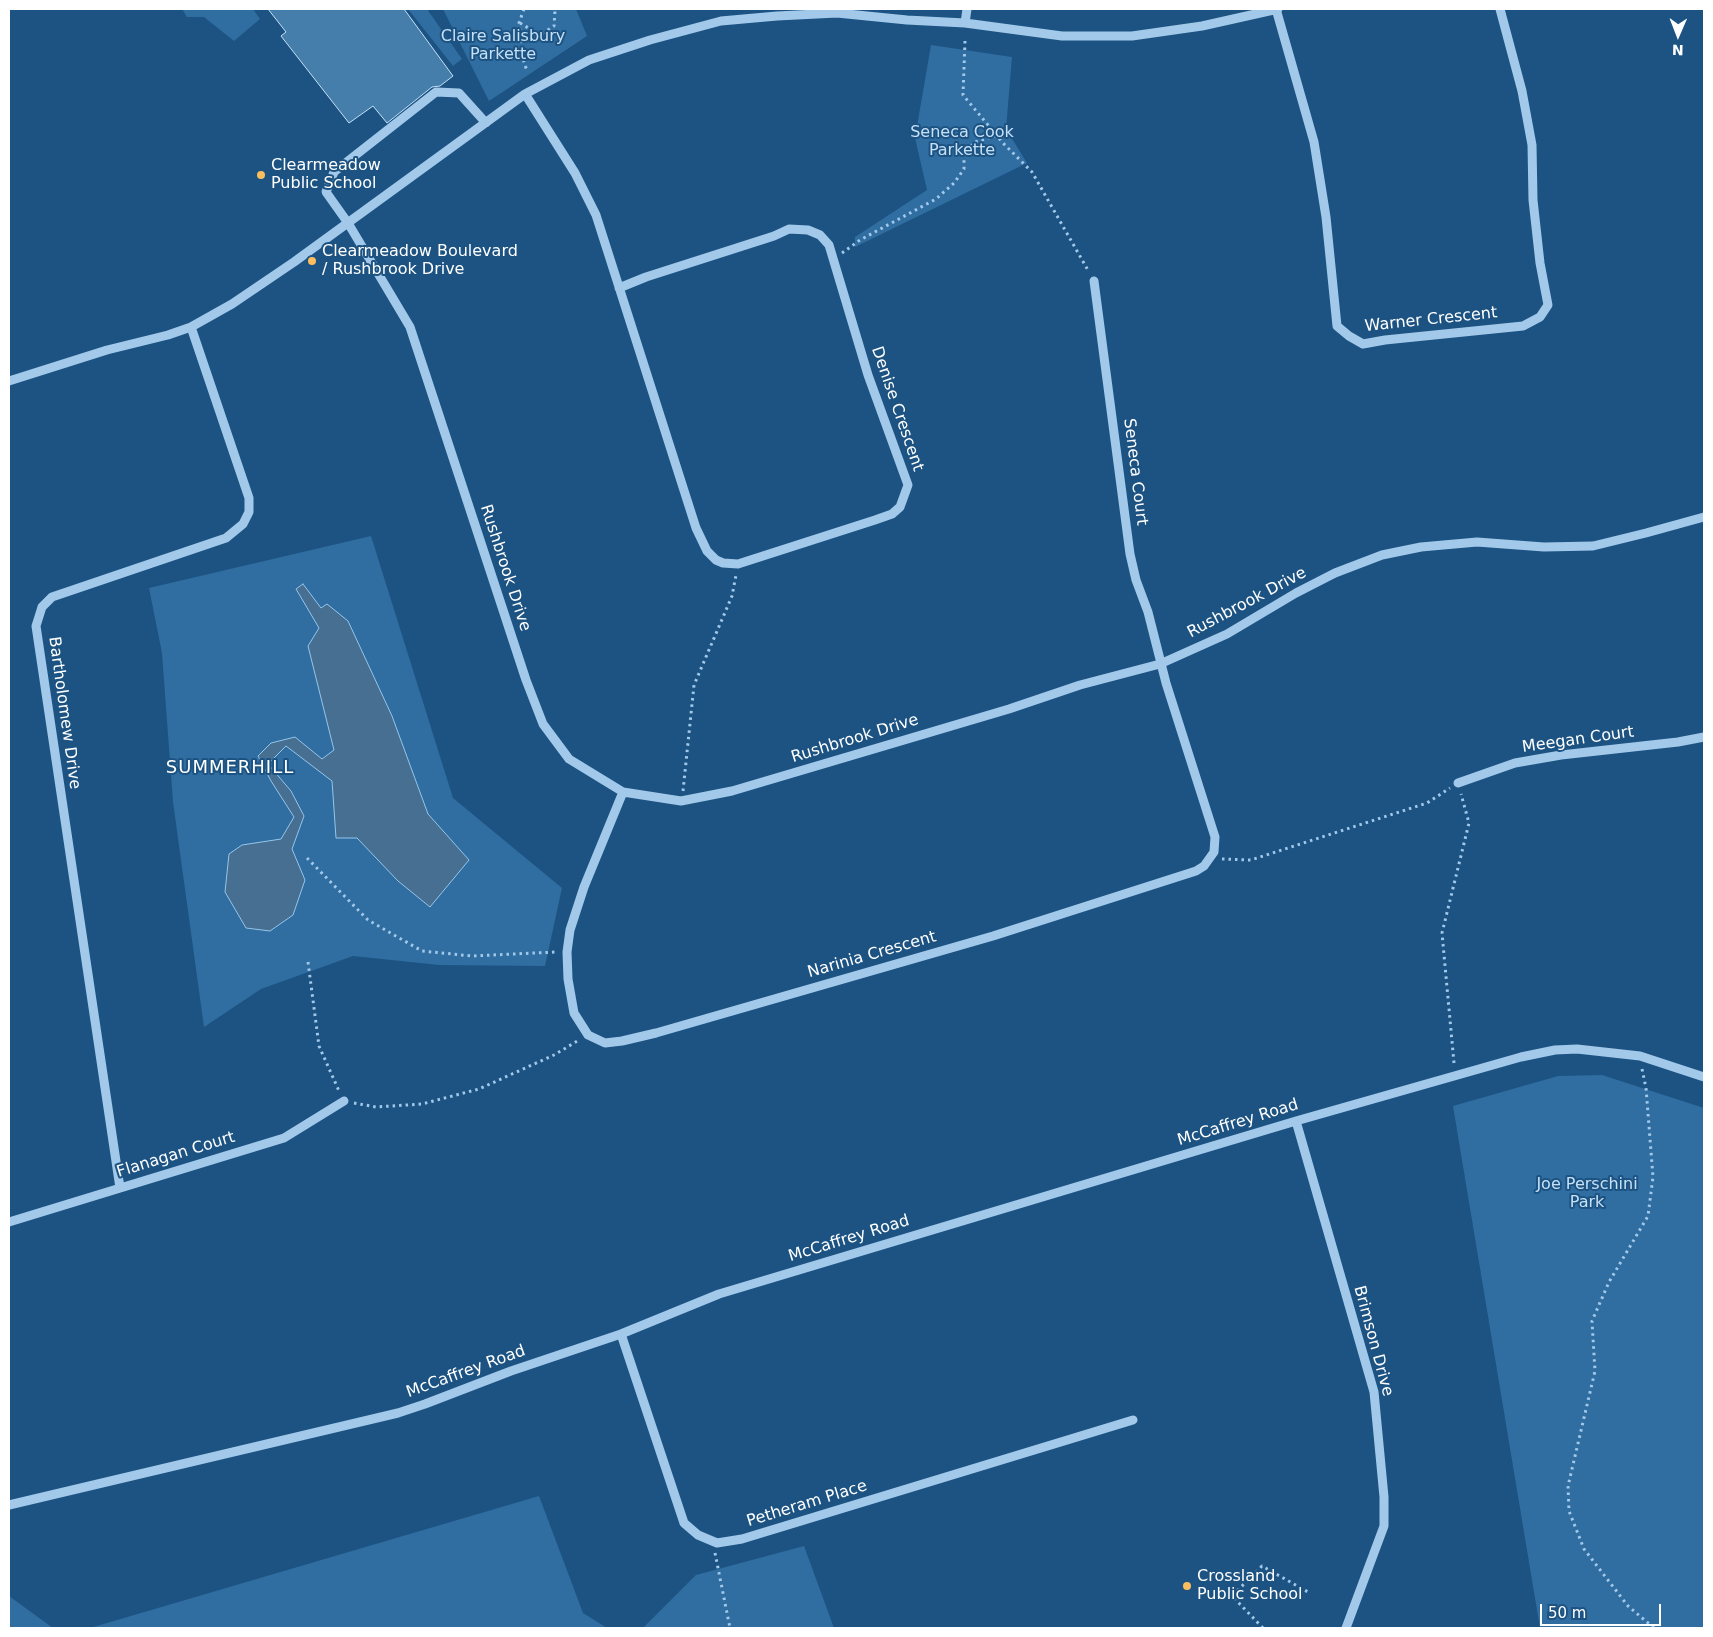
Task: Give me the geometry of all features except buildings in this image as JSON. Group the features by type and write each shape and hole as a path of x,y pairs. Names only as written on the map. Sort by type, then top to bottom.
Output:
{"street":[{"path":"965,23 967,9"},
{"path":"9,381 107,350 168,335 191,327 232,304 294,262 525,94 589,60 650,40 721,21 838,13 965,23 1062,36 1132,36 1202,26 1277,9"},
{"name":"Warner Crescent","path":"1277,9 1314,142 1326,217 1337,326 1348,336 1363,344 1385,340 1523,326 1540,317 1548,305 1540,263 1532,200 1532,144 1522,91 1500,9"},
{"name":"Rushbrook Drive","path":"486,123 459,93 436,92 334,172 326,192 348,223 410,327 526,680 543,724 569,759 623,792 681,801 732,791 1009,709 1080,685 1160,664 1227,634 1296,593 1335,573 1382,555 1421,547 1477,542 1544,547 1593,546 1704,517"},
{"path":"525,94 575,173 596,215 696,528 707,551 716,560 723,563 738,564"},
{"name":"Denise Crescent","path":"620,288 646,277 774,236 789,229 808,230 820,235 829,245 868,375 908,485 900,507 892,514 738,564"},
{"name":"Seneca Court","path":"1094,281 1130,554 1136,580 1148,612 1160,664"},
{"name":"Bartholomew Drive","path":"120,1188 36,626 42,607 52,597 226,538 243,524 249,512 249,498 191,327"},
{"path":"1160,664 1215,837 1214,852 1209,859"},
{"name":"Meegan Court","path":"1458,783 1515,763 1561,755 1678,742 1704,737"},
{"path":"588,1035 574,1013 569,986 567,952 570,930 584,887 623,792"},
{"name":"Narinia Crescent","path":"588,1035 605,1043 622,1041 665,1030 1002,933 1196,870 1204,866 1209,859"},
{"name":"McCaffrey Road","path":"9,1505 398,1413 511,1371 621,1334 728,1291 1296,1121 1521,1056 1556,1050 1577,1049 1640,1056 1704,1077"},
{"name":"Flanagan Court","path":"9,1222 284,1138 344,1101"},
{"name":"Brimson Drive","path":"1296,1121 1374,1392 1384,1497 1384,1526 1346,1628"},
{"path":"621,1334 684,1523 698,1535 713,1541"},
{"name":"Petheram Place","path":"713,1541 717,1543 742,1539 1133,1420"}],"path":[{"path":"524,9 519,23 526,71"},
{"path":"519,23 540,35 554,26 554,9"},
{"path":"965,41 963,95 1032,172 1094,281"},
{"path":"834,260 860,240 936,199 954,183 964,169 964,152 975,142 998,136"},
{"path":"681,801 694,685 732,596 738,564"},
{"path":"1209,859 1251,860 1427,803 1458,783 1469,823 1442,933 1456,1075"},
{"path":"307,858 368,920 422,951 472,956 567,952"},
{"path":"308,962 319,1046 344,1101 376,1108 422,1104 479,1089 554,1055 588,1035"},
{"path":"1640,1056 1646,1088 1652,1177 1648,1216 1609,1282 1592,1321 1595,1370 1568,1486 1569,1511 1584,1549 1628,1606 1654,1628"},
{"path":"713,1541 730,1628"},
{"path":"1263,1628 1232,1596 1262,1566 1308,1592"}],"green space":[{"path":"182,9 253,9 260,19 234,41 204,17 187,17"},
{"path":"408,9 427,9 462,59 453,66"},
{"name":"Claire Salisbury Parkette","path":"443,9 576,9 587,36 489,101"},
{"name":"Seneca Cook Parkette","path":"931,45 1012,57 1006,129 1027,163 855,247 855,237 927,190 915,138"},
{"path":"371,536 453,798 562,888 545,966 439,965 353,956 261,989 204,1027 173,802 162,653 149,588"},
{"name":"Joe Perschini Park","path":"1602,1075 1704,1108 1704,1628 1540,1628 1453,1106 1558,1076"},
{"path":"539,1496 583,1613 607,1628 90,1628"},
{"path":"804,1546 834,1628 643,1628 696,1575"},
{"path":"9,1596 53,1628 9,1628"}],"shaded area":[{"path":"303,584 321,608 327,604 348,621 392,716 428,814 469,860 430,907 398,881 357,838 336,838 332,781 286,746 268,764 291,791 304,816 292,849 305,880 293,915 270,931 246,928 225,892 229,854 242,845 281,839 294,817 271,781 258,756 271,743 295,737 322,759 334,750 308,646 319,628 296,589"}],"place":[{"name":"Clearmeadow Public School","path":"261,175"},
{"name":"Clearmeadow Boulevard / Rushbrook Drive","path":"312,261"},
{"name":"Crossland Public School","path":"1187,1586"}],"district":[{"name":"SUMMERHILL","path":"230,768"}]}
